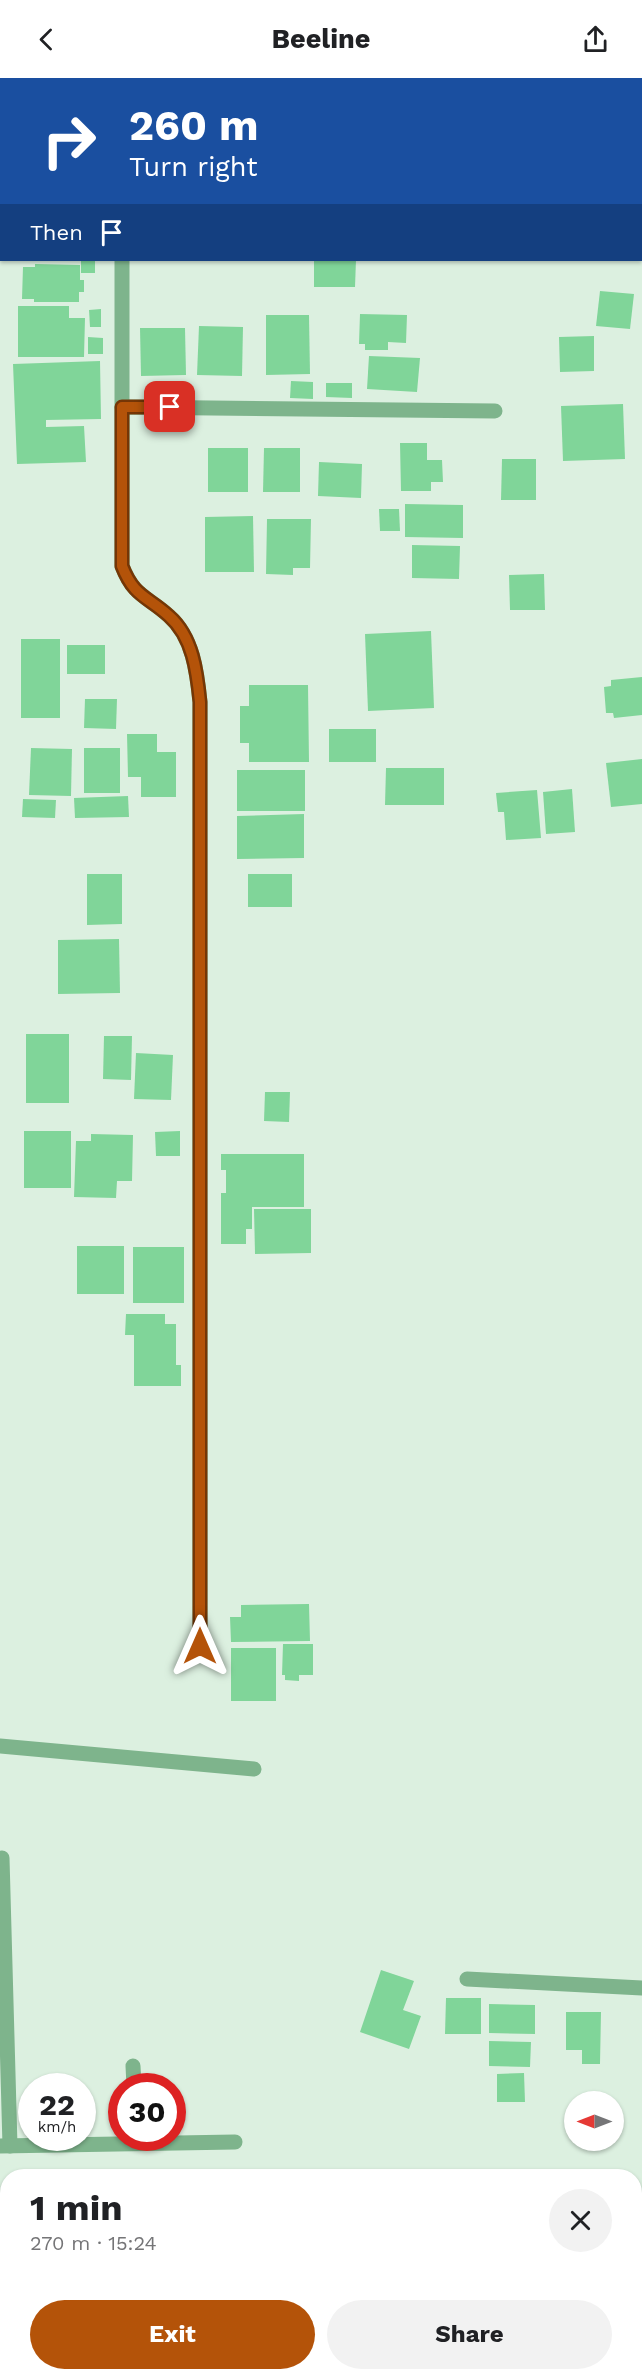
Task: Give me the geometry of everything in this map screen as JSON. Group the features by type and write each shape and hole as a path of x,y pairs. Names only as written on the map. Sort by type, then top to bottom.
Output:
{"street":[{"path":"122,261 122,566 136,592 170,616 184,636 197,667 200,702 200,1646"},
{"path":"122,407 495,411"},
{"path":"0,1746 254,1769"},
{"path":"2,1858 5,2146 108,2142"},
{"path":"467,1979 642,1988"},
{"path":"133,2066 133,2073"},
{"path":"186,2142 235,2142"}],"building":[{"path":"81,261 95,261 95,273 81,273"},
{"path":"314,261 356,261 355,287 314,287"},
{"path":"35,264 80,265 80,280 84,280 84,292 79,292 79,302 34,302 34,299 22,299 23,267 35,267"},
{"path":"600,291 634,294 630,329 596,326"},
{"path":"18,306 69,306 69,318 85,318 84,357 18,357"},
{"path":"101,309 101,327 90,327 89,310"},
{"path":"360,314 407,315 406,343 388,342 388,350 365,350 365,344 359,344"},
{"path":"266,315 309,315 310,374 266,375"},
{"path":"199,326 243,327 242,376 197,375"},
{"path":"140,328 185,328 186,375 141,376"},
{"path":"594,336 594,371 560,372 559,337"},
{"path":"88,337 103,338 103,354 88,354"},
{"path":"369,356 420,358 417,392 367,389"},
{"path":"100,361 101,419 46,420 46,427 84,426 86,462 17,464 13,364"},
{"path":"291,381 313,382 313,399 290,398"},
{"path":"326,383 352,383 352,398 326,397"},
{"path":"623,404 625,459 563,461 561,406"},
{"path":"400,443 427,443 427,460 442,460 443,482 431,482 431,491 401,491"},
{"path":"208,448 248,448 248,492 208,492"},
{"path":"264,448 300,448 300,492 263,492"},
{"path":"502,459 536,459 536,500 501,500"},
{"path":"319,462 362,464 361,498 318,496"},
{"path":"405,504 463,505 463,538 405,537"},
{"path":"379,509 399,509 400,531 380,531"},
{"path":"253,516 254,572 205,572 205,517"},
{"path":"267,519 311,519 310,568 293,568 293,575 266,574"},
{"path":"412,545 460,546 459,579 412,578"},
{"path":"544,574 545,610 510,610 509,575"},
{"path":"431,631 434,708 368,711 365,634"},
{"path":"21,639 60,639 60,718 21,718"},
{"path":"67,645 105,645 105,674 67,674"},
{"path":"642,677 642,715 614,718 613,713 606,713 604,687 611,686 611,680"},
{"path":"249,685 308,685 309,762 249,762 249,743 240,743 240,706 249,706"},
{"path":"85,699 117,699 116,729 84,728"},
{"path":"329,729 376,729 376,762 329,762"},
{"path":"127,734 157,734 157,752 176,752 176,797 141,797 141,777 128,777"},
{"path":"31,748 72,749 71,796 29,795"},
{"path":"84,748 120,748 120,793 84,793"},
{"path":"642,759 642,804 611,807 606,763"},
{"path":"386,768 444,768 444,805 385,805"},
{"path":"237,770 305,770 305,811 237,811"},
{"path":"572,789 575,832 546,834 543,792"},
{"path":"537,790 541,838 506,840 504,812 498,812 496,793"},
{"path":"128,796 129,817 75,818 74,798"},
{"path":"23,799 56,800 55,818 22,817"},
{"path":"304,814 304,858 237,859 237,816"},
{"path":"87,874 122,874 122,924 87,925"},
{"path":"248,874 292,874 292,907 248,907"},
{"path":"119,939 120,993 58,994 58,940"},
{"path":"26,1034 69,1034 69,1103 26,1103"},
{"path":"104,1036 132,1036 131,1080 103,1079"},
{"path":"136,1053 173,1055 171,1100 134,1099"},
{"path":"265,1092 290,1092 289,1122 264,1121"},
{"path":"24,1131 71,1131 71,1188 24,1188"},
{"path":"180,1131 180,1156 156,1156 155,1132"},
{"path":"91,1134 133,1135 132,1181 117,1181 116,1198 74,1197 76,1141 91,1141"},
{"path":"221,1154 304,1154 304,1207 252,1207 252,1229 246,1229 246,1244 221,1244 221,1193 226,1193 226,1170 221,1170"},
{"path":"254,1209 311,1209 311,1253 255,1254"},
{"path":"77,1246 124,1246 124,1294 77,1294"},
{"path":"133,1247 184,1247 184,1303 133,1303"},
{"path":"126,1314 165,1314 165,1324 176,1324 176,1365 181,1365 181,1386 134,1386 134,1335 125,1335"},
{"path":"309,1604 310,1641 231,1642 230,1617 241,1617 241,1605"},
{"path":"283,1644 313,1644 313,1675 299,1675 299,1681 285,1680 285,1675 282,1675"},
{"path":"231,1648 276,1648 276,1701 231,1701"},
{"path":"381,1970 414,1981 403,2010 421,2016 409,2049 360,2032"},
{"path":"446,1998 481,1998 481,2034 445,2034"},
{"path":"489,2004 535,2005 535,2034 489,2033"},
{"path":"566,2012 601,2012 600,2064 582,2064 582,2050 566,2050"},
{"path":"489,2041 531,2042 530,2067 489,2066"},
{"path":"524,2073 525,2102 497,2102 497,2074"}],"route":[{"path":"170,407 122,407 122,566 136,592 170,616 184,636 197,667 200,702 200,1646"}]}
